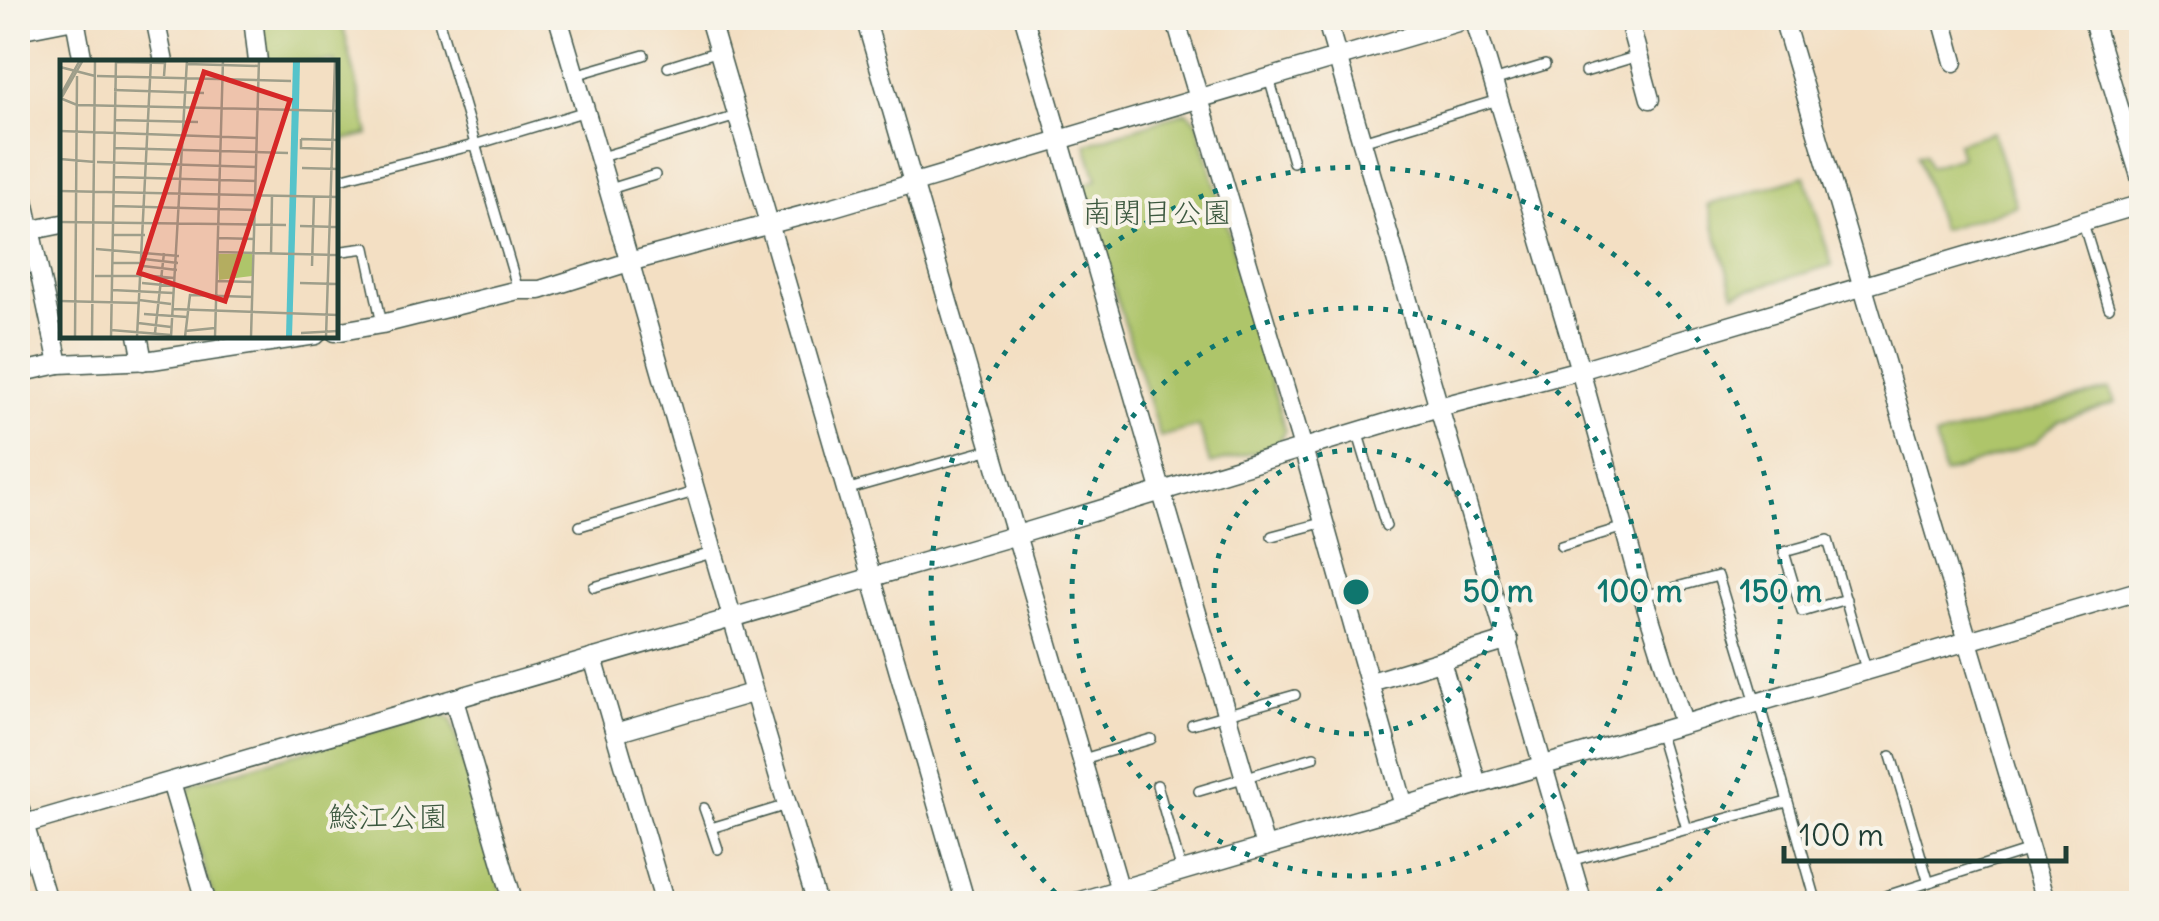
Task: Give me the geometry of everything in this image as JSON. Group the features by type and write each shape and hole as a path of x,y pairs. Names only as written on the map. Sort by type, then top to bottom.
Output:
{"street":[{"path":"18,30 77,18 84,60"},
{"path":"154,18 164,60"},
{"path":"253,18 258,60"},
{"path":"558,18 752,694 817,904"},
{"path":"709,18 966,904"},
{"path":"865,18 1122,897"},
{"path":"1024,18 1266,846"},
{"path":"1176,18 1304,448 1404,806"},
{"path":"1326,18 1583,904"},
{"path":"338,331 518,290 540,290 1472,18 1683,723"},
{"path":"1628,18 1650,99"},
{"path":"1784,18 2046,904"},
{"path":"1942,18 1954,62"},
{"path":"2092,18 2142,183"},
{"path":"18,172 23,232 59,364"},
{"path":"21,825 1439,406 1580,370 2142,204"},
{"path":"23,232 60,224"},
{"path":"139,338 143,361"},
{"path":"18,373 59,364 143,361 223,342 277,338"},
{"path":"1070,904 1122,897 1182,872 1266,846 2142,590"},
{"path":"1371,682 1509,640"},
{"path":"593,658 665,904"},
{"path":"1441,661 1477,784"},
{"path":"615,733 752,694"},
{"path":"454,700 514,904"},
{"path":"171,782 207,904"},
{"path":"18,803 21,825 48,904"}],"lane":[{"path":"438,18 518,290"},
{"path":"668,67 719,51"},
{"path":"575,75 644,55"},
{"path":"1586,72 1638,56"},
{"path":"1493,81 1545,64"},
{"path":"1268,78 1293,162"},
{"path":"1362,141 1498,100"},
{"path":"338,179 586,112"},
{"path":"601,157 739,115"},
{"path":"610,189 655,175"},
{"path":"2083,223 2108,308"},
{"path":"364,235 382,324"},
{"path":"338,252 366,248"},
{"path":"1357,432 1386,526"},
{"path":"849,490 992,448"},
{"path":"580,526 694,492"},
{"path":"1272,536 1325,522"},
{"path":"1561,546 1624,527"},
{"path":"1846,599 1802,612 1784,552 1828,540 1846,599 1866,669"},
{"path":"594,588 712,553"},
{"path":"1643,596 1718,576 1817,904"},
{"path":"1192,724 1295,695"},
{"path":"1658,731 1686,829"},
{"path":"1083,758 1151,739"},
{"path":"1891,756 1928,880"},
{"path":"1199,791 1314,757"},
{"path":"1157,785 1182,872"},
{"path":"1570,862 1787,802"},
{"path":"711,828 787,805"},
{"path":"704,808 718,849"},
{"path":"1861,904 2030,850"}],"green space":[{"path":"260,18 341,18 369,134 338,141 338,60 264,60"},
{"name":"南関目公園","path":"1186,112 1197,121 1285,430 1275,447 1210,464 1199,426 1160,437 1082,185 1097,180 1086,144"},
{"path":"1993,132 2016,206 1941,230 1917,155 1924,153 1929,167 1961,157 1957,143"},
{"path":"1805,176 1832,265 1734,294 1708,205"},
{"path":"2110,389 2115,403 2058,421 2034,443 1944,474 1935,438"},
{"name":"鯰江公園","path":"437,713 451,719 505,903 215,903 183,799 193,783"}]}
